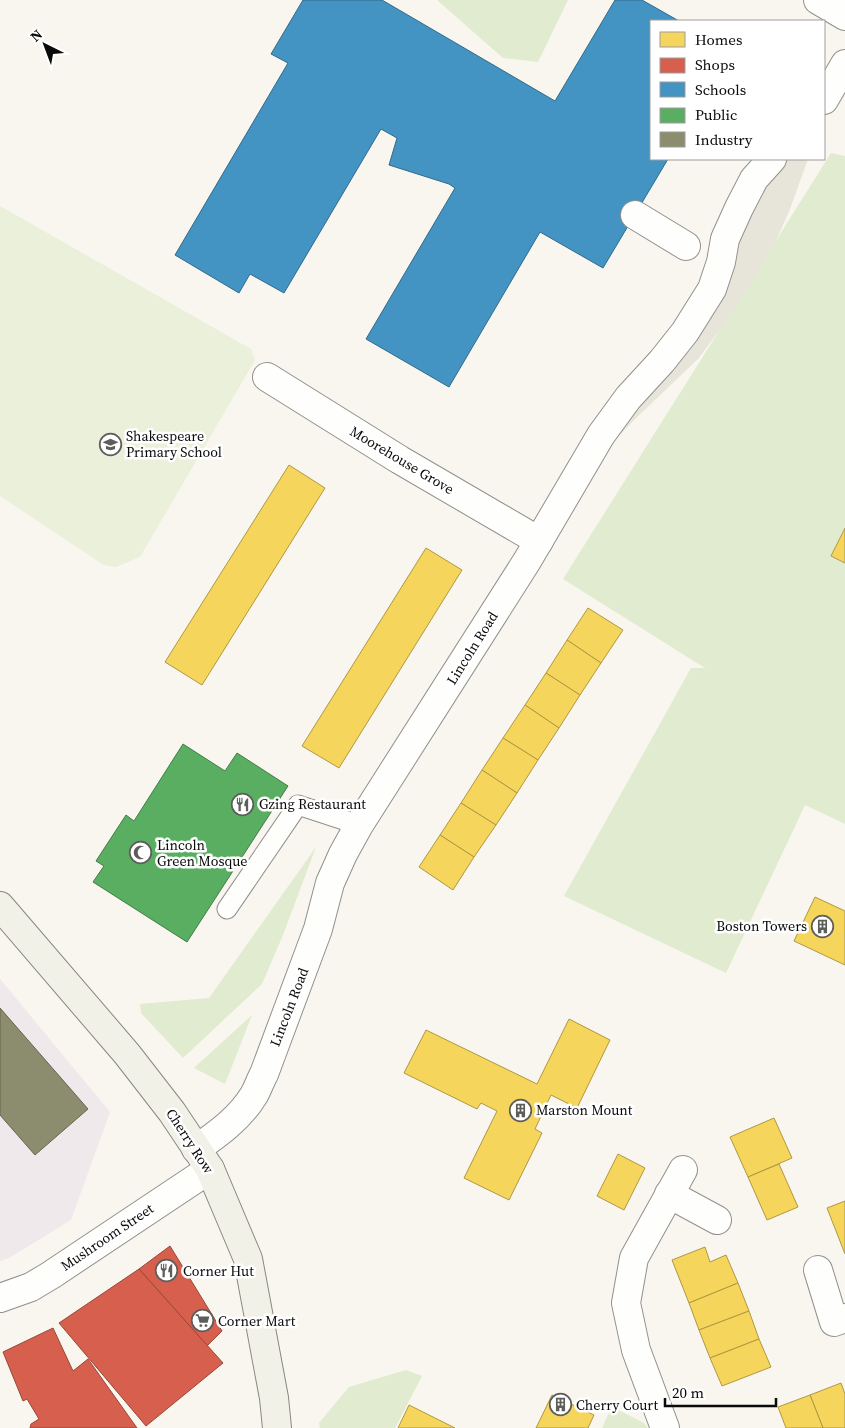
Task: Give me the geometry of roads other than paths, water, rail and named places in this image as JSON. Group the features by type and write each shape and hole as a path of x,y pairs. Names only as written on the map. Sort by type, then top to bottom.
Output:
{"street":[{"path":"818,0 845,16"},
{"path":"825,98 845,64"},
{"name":"Lincoln Road","path":"203,1159 221,1132 253,1096 264,1074 318,929 330,884 343,854 359,825 540,541 601,435 628,398 662,362 685,332 712,289 721,262 725,239 739,208 754,179 771,160"},
{"path":"635,215 686,246"},
{"name":"Moorehouse Grove","path":"267,377 400,460 540,541"},
{"name":"Cherry Row","path":"0,906 127,1054 172,1112 203,1159 248,1259 278,1428"},
{"name":"Mushroom Street","path":"0,1298 31,1287 51,1275 203,1159"},
{"path":"665,1428 636,1350 626,1303 634,1258 683,1170"},
{"path":"669,1194 717,1220"},
{"path":"818,1270 834,1322 845,1318"}],"lane":[{"path":"227,909 298,805 359,825"}],"place":[{"name":"Shakespeare Primary School","path":"110,444"},
{"name":"Gzing Restaurant","path":"243,804"},
{"name":"Lincoln Green Mosque","path":"141,853"},
{"name":"Boston Towers","path":"823,926"},
{"name":"Marston Mount","path":"520,1110"},
{"name":"Corner Hut","path":"167,1271"},
{"name":"Corner Mart","path":"202,1321"},
{"name":"Cherry Court","path":"560,1405"}]}
